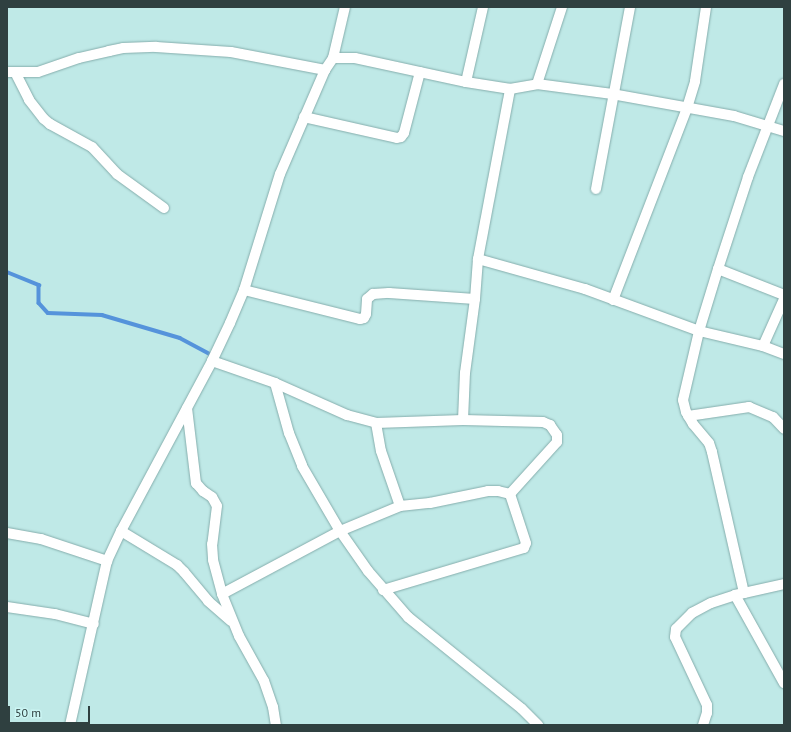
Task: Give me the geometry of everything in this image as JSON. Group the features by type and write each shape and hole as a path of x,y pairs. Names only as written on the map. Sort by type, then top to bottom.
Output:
{"street":[{"path":"466,82 483,7"},
{"path":"537,84 562,7"},
{"path":"596,189 612,94 630,7"},
{"path":"613,300 687,108 694,81 706,7"},
{"path":"70,725 107,561 120,531 212,361 244,290 280,174 325,70 333,58 341,9"},
{"path":"11,72 38,72 79,58 123,48 156,47 231,52 325,70"},
{"path":"333,58 355,58 466,82 510,88 537,84 612,94 734,116 784,131"},
{"path":"11,72 29,100 44,119 50,124 92,147 123,178 164,208"},
{"path":"304,117 396,138 401,137 404,133 420,72"},
{"path":"784,84 748,177 718,269 699,331 683,400 688,416 709,443 712,452 740,594 784,683"},
{"path":"463,420 465,373 475,299 478,258 510,88"},
{"path":"478,258 585,289 699,331 763,346 784,354"},
{"path":"718,269 784,295"},
{"path":"244,290 360,318 364,318 366,314 367,299 373,294 389,293 475,299"},
{"path":"763,346 784,299"},
{"path":"212,361 276,382 347,415 376,423 463,420 543,422 555,430 557,442 510,494"},
{"path":"276,382 289,432 302,466 340,531 383,590 408,617 522,709 538,725"},
{"path":"187,407 196,483 203,491 212,497 217,506 212,544 213,560 222,594 233,622 264,680 273,707 276,725"},
{"path":"688,416 749,407 773,417 784,430"},
{"path":"376,423 381,451 400,506"},
{"path":"222,594 340,531 400,506 430,503 488,491 498,491 510,494"},
{"path":"383,590 524,548 526,543 510,494"},
{"path":"120,531 177,565 208,601 233,622"},
{"path":"7,533 41,539 107,561"},
{"path":"703,725 707,713 707,705 675,637 676,629 692,613 740,594 784,584"},
{"path":"7,607 54,614 94,624"}],"waterway":[{"path":"7,272 39,285 39,303 48,313 102,315 180,338 210,354"}]}
